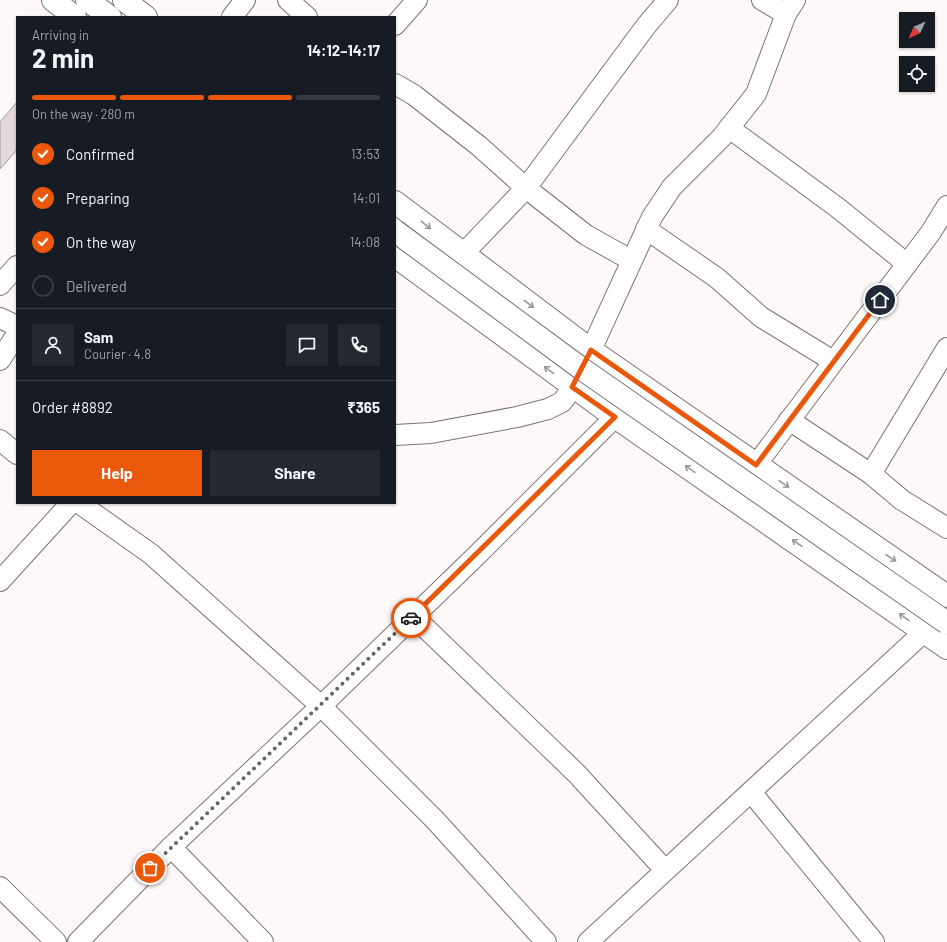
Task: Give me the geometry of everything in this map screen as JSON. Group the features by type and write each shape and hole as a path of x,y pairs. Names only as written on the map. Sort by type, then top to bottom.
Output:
{"main road":[{"path":"53,0 74,16"},
{"path":"87,0 109,16"},
{"path":"124,0 145,16"},
{"path":"396,203 591,350 947,596"},
{"path":"396,231 582,369 947,623"},
{"path":"396,257 572,387 925,631 947,648"}],"street":[{"path":"233,16 245,0"},
{"path":"288,0 306,16"},
{"path":"396,24 417,0"},
{"path":"463,254 526,188 646,26 668,0"},
{"path":"396,435 431,433 540,411 562,402 572,387 591,350 652,217 672,187 729,128 756,94 791,7 762,0"},
{"path":"396,85 414,95 479,146 526,188 586,235 631,260"},
{"path":"729,128 838,208 907,264"},
{"path":"732,498 907,264 939,236 947,206"},
{"path":"646,229 717,278 761,317 833,361"},
{"path":"0,285 16,267"},
{"path":"0,318 16,326"},
{"path":"0,360 16,336"},
{"path":"871,474 947,348"},
{"path":"78,942 171,847 321,706 615,417"},
{"path":"789,420 871,474 902,500 947,528"},
{"path":"0,440 16,453"},
{"path":"0,581 70,504"},
{"path":"80,504 151,554 321,706 435,820 546,942"},
{"path":"413,616 576,773 665,870"},
{"path":"588,942 665,870 693,847 925,631"},
{"path":"751,792 874,942"},
{"path":"171,847 264,942"},
{"path":"0,887 56,942"}],"building":[{"path":"16,103 16,151 0,169 0,122"}],"way so far":[{"path":"150,868 321,706 411,618"}],"route":[{"path":"411,618 475,557 615,417 572,387 591,350 756,465 880,300"}]}
